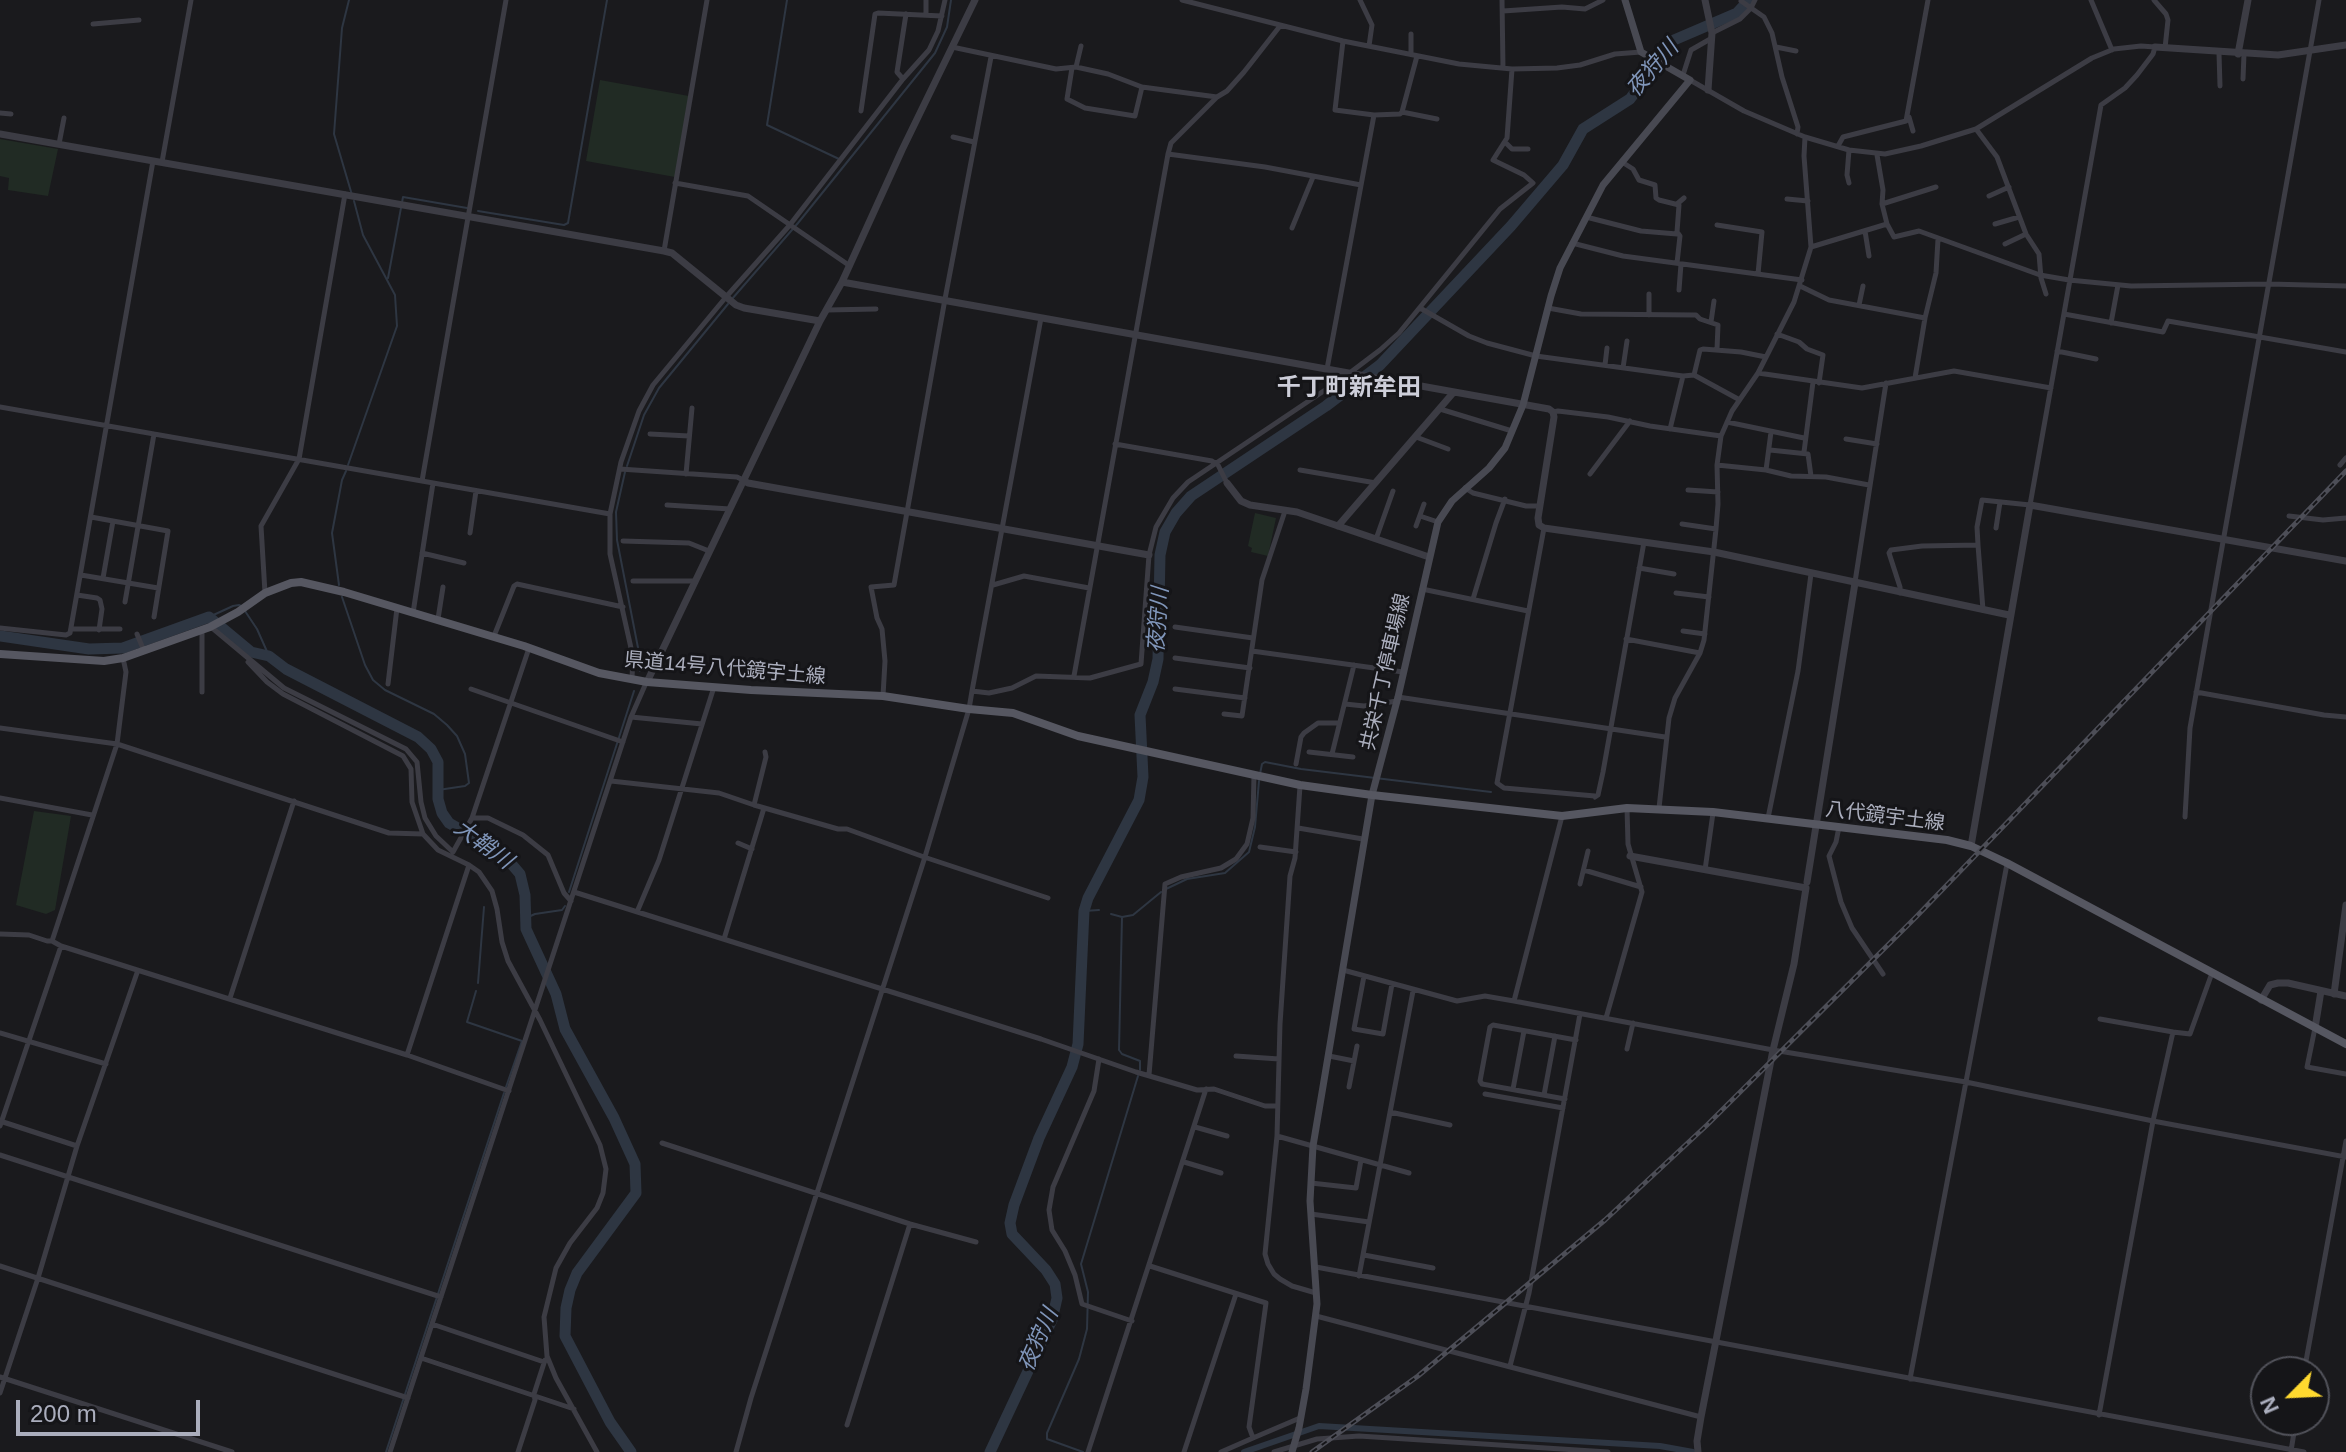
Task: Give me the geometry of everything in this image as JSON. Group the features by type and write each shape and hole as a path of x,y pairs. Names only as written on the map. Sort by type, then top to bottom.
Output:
{"main road":[{"path":"1625,0 1645,54 1686,78"},
{"name":"共栄千丁停車場線","path":"1294,1448 1315,1316 1316,1267 1310,1183 1313,1146 1363,839 1438,522 1452,501 1497,458 1513,432 1560,268 1572,243 1603,185 1686,78"},
{"name":"県道14号八代鏡宇土線","path":"0,654 104,661 123,658 211,626 265,593 301,582 333,588 529,647 599,673 647,682 883,696 1013,713 1078,736 1300,785 1373,793"},
{"name":"八代鏡宇土線","path":"1373,793 1562,816 1627,808 1713,812 1911,835 1971,846 2346,1044"}],"street":[{"path":"162,162 191,0"},
{"path":"422,481 506,0"},
{"path":"664,251 707,0"},
{"path":"926,0 926,15"},
{"path":"632,679 633,657 610,554 610,514 613,494 639,411 653,385 730,300 929,50 945,0"},
{"path":"390,1452 405,1397 432,1324 438,1296 631,717 975,0"},
{"path":"1183,0 1343,41 1459,64 1512,69 1580,65 1615,54 1645,54"},
{"path":"1360,0 1372,25 1369,46"},
{"path":"1502,0 1503,68"},
{"path":"1503,11 1562,7 1585,9 1603,0"},
{"path":"1705,0 1711,34 1708,90"},
{"path":"1755,0 1740,19 1711,34 1691,50 1686,78 1744,111 1797,134 1849,150 1877,154 1898,152 1976,129 2092,58 2124,47 2278,55 2346,45"},
{"path":"1838,146 1843,137 1906,121 1928,0"},
{"path":"2091,0 2112,50"},
{"path":"2154,0 2168,20 2165,48"},
{"path":"2243,79 2241,54 2248,0"},
{"path":"2185,817 2190,728 2319,0"},
{"path":"1742,2 1764,17 1768,24 1798,127 1797,134"},
{"path":"861,111 875,14 942,16"},
{"path":"903,79 897,72 906,14"},
{"path":"93,24 139,20"},
{"path":"1074,676 1171,143 1217,97 1227,91 1280,26"},
{"path":"1402,112 1414,55 1411,34"},
{"path":"1343,41 1335,110 1374,115 1402,112 1437,119"},
{"path":"1081,46 1067,99 1085,108 1135,116 1142,87"},
{"path":"952,47 1056,69 1074,68 1108,74 1142,87 1217,97"},
{"path":"1776,47 1796,51"},
{"path":"1971,846 2009,615 2101,105 2125,88 2153,54 2155,47"},
{"path":"2219,53 2220,86"},
{"path":"883,696 885,661 882,629 871,587 894,585 991,57"},
{"path":"972,691 989,693 1012,688 1036,676 1090,678 1141,664 1149,555 1156,527 1173,498 1188,482 1380,350 1421,309 1500,209 1533,183 1524,175 1493,160 1507,138 1512,69"},
{"path":"0,113 11,114"},
{"path":"1327,369 1374,115"},
{"path":"1908,116 1913,131"},
{"path":"59,144 64,118"},
{"path":"1976,129 1997,157 2026,234 2039,254 2040,275 2046,294"},
{"path":"0,134 664,251 672,253 744,308 820,321"},
{"path":"953,137 974,142"},
{"path":"1659,808 1665,737 1675,698 1700,653 1705,634 1716,529 1717,465 1721,436 1738,399 1758,373 1794,302 1811,247 1805,137"},
{"path":"1505,142 1512,149 1528,149"},
{"path":"1849,150 1849,183"},
{"path":"1168,154 1265,167 1361,185"},
{"path":"1877,154 1882,204 1894,237 1919,231 2040,275 2069,280 2118,285 2346,286"},
{"path":"0,628 66,635 72,629 153,161"},
{"path":"1622,162 1633,169 1639,180 1655,185 1656,198 1677,204"},
{"path":"1292,228 1313,177"},
{"path":"675,183 748,196 850,266"},
{"path":"1882,204 1936,187"},
{"path":"1989,196 2009,187"},
{"path":"265,593 261,526 299,459 346,194"},
{"path":"1677,204 1684,198"},
{"path":"1787,199 1808,201"},
{"path":"1677,204 1679,290"},
{"path":"1586,217 1641,231 1678,234"},
{"path":"1995,224 2019,217"},
{"path":"1811,247 1887,224"},
{"path":"1717,225 1762,232 1758,274"},
{"path":"1865,231 1869,256"},
{"path":"2005,244 2026,234"},
{"path":"1915,378 1936,273 1938,239"},
{"path":"1572,243 1623,256 1758,274 1801,283 1829,300 1925,318"},
{"path":"842,282 1553,412 1721,436"},
{"path":"2111,323 2118,285"},
{"path":"1859,305 1863,286"},
{"path":"1649,294 1649,315"},
{"path":"1711,322 1714,301"},
{"path":"1548,308 1581,314 1696,315 1718,327 1717,349"},
{"path":"827,310 876,309"},
{"path":"1421,309 1478,340 1536,356 1694,375 1738,399"},
{"path":"2064,314 2163,332 2168,321 2346,352"},
{"path":"736,1452 969,709 1041,316"},
{"path":"1777,334 1823,355 1804,438 1804,452"},
{"path":"1623,368 1627,341"},
{"path":"1605,365 1607,348"},
{"path":"1694,375 1700,350 1717,349 1766,357"},
{"path":"2057,351 2096,359"},
{"path":"1758,373 1862,388 1954,371 2051,388"},
{"path":"1670,429 1683,376"},
{"path":"1807,882 1886,383"},
{"path":"1338,526 1453,393"},
{"path":"0,407 610,514"},
{"path":"686,474 692,408"},
{"path":"1440,409 1513,432"},
{"path":"1553,412 1538,518 1539,525 1544,528 1714,552 2009,615"},
{"path":"1590,474 1630,421"},
{"path":"1727,422 1804,438"},
{"path":"1766,470 1771,432"},
{"path":"125,602 154,434"},
{"path":"650,434 689,436"},
{"path":"1416,437 1448,449"},
{"path":"1846,439 1877,444"},
{"path":"1115,444 1217,464"},
{"path":"1770,450 1804,452 1810,458 1811,476"},
{"path":"2340,465 2346,458"},
{"path":"1217,464 1241,501 1250,505 1297,512 1429,557"},
{"path":"1717,465 1869,485"},
{"path":"622,469 737,477 748,483 1149,555"},
{"path":"1300,470 1376,483"},
{"path":"413,613 433,483"},
{"path":"1465,488 1473,493 1526,506 1540,506"},
{"path":"1688,490 1718,492"},
{"path":"470,533 476,491"},
{"path":"1376,539 1393,491"},
{"path":"1473,599 1505,499"},
{"path":"1983,610 1977,527 1982,500 2030,505 2346,561"},
{"path":"1996,528 2000,502"},
{"path":"1416,526 1424,504"},
{"path":"667,505 730,509"},
{"path":"1224,714 1242,719 1262,580 1285,511"},
{"path":"1420,516 1438,522"},
{"path":"2289,516 2323,520 2346,518"},
{"path":"91,517 168,531 154,617"},
{"path":"103,578 113,521"},
{"path":"1682,524 1716,529"},
{"path":"1544,528 1498,786 1598,795 1644,542"},
{"path":"623,541 689,543 709,551"},
{"path":"1900,593 1889,553 1891,550 1978,545"},
{"path":"422,553 464,563"},
{"path":"1639,568 1674,574"},
{"path":"1768,819 1798,671 1811,574"},
{"path":"81,575 158,588"},
{"path":"992,585 1024,576 1089,588"},
{"path":"633,581 695,581"},
{"path":"493,637 517,584 623,607"},
{"path":"437,620 443,587"},
{"path":"1422,589 1528,611"},
{"path":"1676,593 1709,597"},
{"path":"77,595 100,600 99,630"},
{"path":"388,684 397,608"},
{"path":"211,626 284,688 406,749 417,762 425,818 452,855"},
{"path":"1175,627 1253,638"},
{"path":"72,629 120,629"},
{"path":"200,630 202,692"},
{"path":"1683,631 1705,634"},
{"path":"137,634 143,649"},
{"path":"1626,639 1700,653"},
{"path":"452,855 471,822 529,647"},
{"path":"1252,651 1403,672"},
{"path":"52,941 117,744 126,672 123,658"},
{"path":"246,658 253,669 283,694 403,756 411,769 412,802 423,834 438,850 479,872 492,891 504,951 535,1008 600,1145 606,1169 603,1193 597,1208 570,1243 556,1268 544,1317 546,1359 518,1452"},
{"path":"1175,658 1250,668"},
{"path":"1332,754 1354,665"},
{"path":"637,912 659,860 714,687"},
{"path":"471,689 622,742"},
{"path":"1175,689 1245,698"},
{"path":"2196,692 2346,717"},
{"path":"1345,704 1364,706 1397,699 1517,713 1665,737"},
{"path":"631,717 702,724"},
{"path":"1296,764 1304,733 1318,723 1338,723"},
{"path":"0,728 117,744 389,833 423,834"},
{"path":"754,805 765,752"},
{"path":"1309,752 1353,757"},
{"path":"1149,1075 1165,884 1221,868 1236,859 1247,844 1258,775"},
{"path":"611,781 719,793 838,829 847,829 1048,898"},
{"path":"1300,785 1296,852 1290,876 1276,1106 1277,1136 1265,1254 1268,1264 1280,1279 1316,1293"},
{"path":"0,798 92,815"},
{"path":"230,998 294,801"},
{"path":"724,939 764,808"},
{"path":"1606,1018 1642,892 1630,856 1627,808"},
{"path":"1705,870 1713,812"},
{"path":"1514,1001 1562,816"},
{"path":"471,822 488,818 523,835 548,855 564,893 571,901"},
{"path":"1839,827 1829,856 1841,902 1852,928 1883,974"},
{"path":"1298,828 1363,839"},
{"path":"738,843 752,849"},
{"path":"1260,847 1296,852"},
{"path":"1580,884 1588,851"},
{"path":"1630,856 1806,888 1794,964 1773,1050 1701,1417 1698,1452"},
{"path":"1910,1379 2007,863"},
{"path":"407,1055 469,865"},
{"path":"1584,870 1641,887"},
{"path":"574,892 1197,1090 1207,1088 1265,1106 1276,1106"},
{"path":"2334,994 2346,905"},
{"path":"0,934 29,935 52,941 507,1090"},
{"path":"61,946 0,1123 77,1146"},
{"path":"0,1393 2,1378 38,1278 77,1146 138,970"},
{"path":"1342,970 1457,1001 1485,996 1514,1001 1773,1050 1966,1082 2345,1157"},
{"path":"2100,1019 2190,1034 2212,973"},
{"path":"1364,976 1354,1029 1383,1034 1392,984"},
{"path":"2261,1000 2270,985 2278,983 2346,996"},
{"path":"1359,1276 1413,991"},
{"path":"2321,991 2307,1067 2346,1074"},
{"path":"1510,1366 1526,1306 1580,1014"},
{"path":"1627,1049 1633,1023"},
{"path":"1565,1099 1482,1084 1490,1027 1493,1025 1576,1040"},
{"path":"1513,1089 1524,1031"},
{"path":"2099,1415 2153,1121 2173,1032"},
{"path":"0,1033 106,1064"},
{"path":"1544,1095 1555,1036"},
{"path":"1349,1087 1357,1046"},
{"path":"1236,1056 1279,1059"},
{"path":"1329,1056 1354,1061"},
{"path":"1098,1058 1094,1091 1053,1187 1049,1210 1052,1230 1075,1275 1082,1304 1132,1321"},
{"path":"1088,1452 1207,1088"},
{"path":"1485,1094 1563,1108"},
{"path":"1390,1112 1450,1125"},
{"path":"1195,1127 1227,1136"},
{"path":"1277,1136 1409,1173"},
{"path":"2307,1356 2346,1141"},
{"path":"662,1143 910,1224 976,1242"},
{"path":"0,1155 438,1296"},
{"path":"1310,1183 1356,1188 1361,1160"},
{"path":"1184,1162 1221,1173"},
{"path":"1311,1214 1369,1222"},
{"path":"847,1425 910,1224"},
{"path":"1364,1255 1433,1268"},
{"path":"0,1266 405,1397"},
{"path":"1150,1266 1266,1303 1249,1427 1253,1438"},
{"path":"1316,1267 2304,1452"},
{"path":"1184,1452 1237,1293"},
{"path":"1315,1316 1701,1417"},
{"path":"432,1324 546,1359 597,1452"},
{"path":"421,1358 574,1409"},
{"path":"2,1378 232,1452"},
{"path":"1221,1452 1301,1418"},
{"path":"1274,1452 1317,1439 1359,1436 1608,1452"},
{"path":"1497,1452 1500,1445"}],"shaded area":[{"path":"600,80 689,96 675,177 586,161"},
{"path":"0,139 58,149 48,196 8,190 9,178 0,176"},
{"path":"1255,513 1276,518 1268,556 1251,552 1252,548 1248,546"},
{"path":"34,811 71,816 55,910 46,914 16,905"}],"waterway":[{"path":"349,0 342,28 334,134 352,195"},
{"path":"478,211 564,225 568,223 607,0"},
{"path":"787,0 767,125 839,159"},
{"path":"732,299 798,223 935,53 947,27 951,0"},
{"name":"夜狩川","path":"990,1452 1052,1320 1057,1298 1055,1284 1012,1234 1010,1223 1039,1138 1072,1067 1078,1044 1084,911 1139,800 1143,777 1140,715 1158,659 1160,555 1165,532 1191,496 1326,406 1380,365 1511,226 1563,165 1583,129 1630,99 1674,40 1737,13 1749,0"},
{"path":"388,278 403,197 467,208"},
{"path":"348,465 397,326 395,295 363,235 354,201"},
{"path":"627,466 644,415 659,388 728,304"},
{"path":"339,585 332,533 346,471"},
{"path":"625,472 616,512 617,540 640,671"},
{"path":"342,597 373,680 385,690 434,714 457,736 465,754 469,783 438,790"},
{"path":"209,617 233,606 241,606"},
{"path":"245,611 269,656"},
{"name":"大鞘川","path":"0,636 89,649 123,648 209,617 251,652 269,656 286,669 418,737 431,749 438,762 438,799 449,823 503,854 520,874 525,895 526,929 556,994 565,1029 614,1118 635,1164 636,1193 577,1273 570,1290 565,1336 610,1422 631,1452"},
{"path":"569,892 634,691"},
{"path":"1260,774 1265,762 1491,792"},
{"path":"1166,889 1187,879 1225,873 1249,852 1255,827 1259,781"},
{"path":"1111,914 1122,917 1133,915 1161,892"},
{"path":"526,918 562,910 565,906"},
{"path":"478,983 484,907"},
{"path":"1084,911 1099,910"},
{"path":"1122,917 1119,1050 1140,1061 1140,1070"},
{"path":"476,991 467,1022 522,1041 506,1087"},
{"path":"1083,1452 1047,1439 1047,1433 1079,1359 1087,1329 1088,1292 1081,1264 1138,1076"},
{"path":"386,1452 504,1093"},
{"path":"1244,1452 1319,1426 1660,1446 1693,1452"}],"railway":[{"path":"1312,1452 1418,1376 1605,1220 1707,1125 1916,917 2346,471"}],"district":[{"name":"千丁町新牟田","path":"1349,388"}]}
